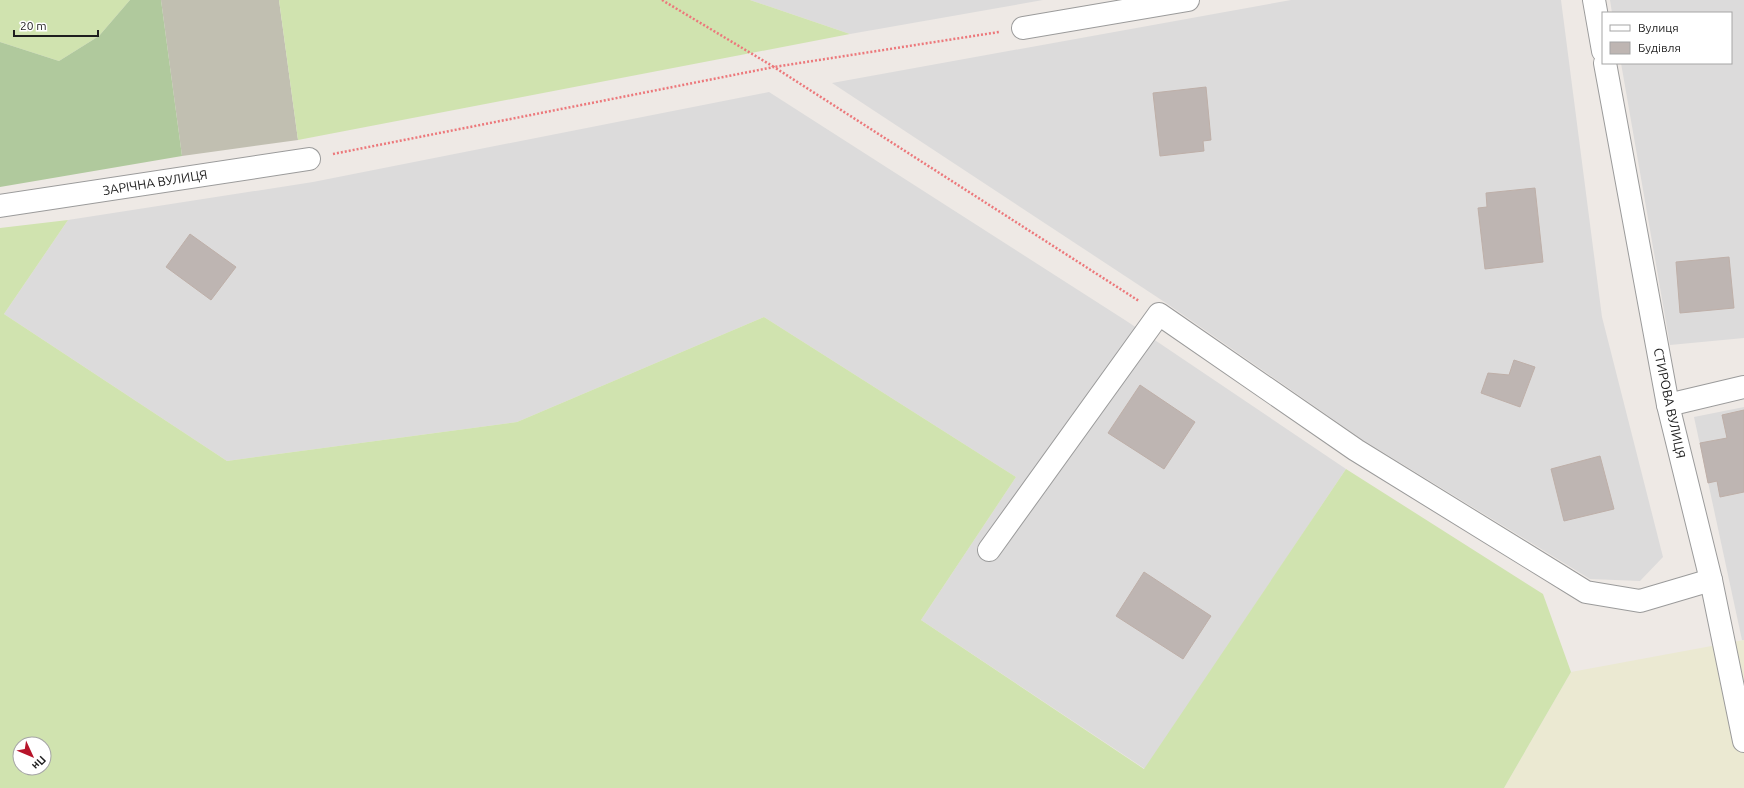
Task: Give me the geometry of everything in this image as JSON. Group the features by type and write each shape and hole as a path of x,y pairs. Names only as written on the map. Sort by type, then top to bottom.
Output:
{"street":[{"path":"1023,28 1188,0"},
{"path":"1594,0 1602,45"},
{"name":"СТИРОВА ВУЛИЦЯ","path":"1605,64 1668,405 1711,580 1744,741"},
{"name":"ЗАРІЧНА ВУЛИЦЯ","path":"0,206 309,159"},
{"path":"989,550 1159,314 1356,450 1586,592 1640,601 1711,580"},
{"path":"1668,405 1744,387"}],"path":[{"path":"662,0 774,67 1159,314"},
{"path":"309,159 774,67 1023,28"}],"shaded area":[{"path":"161,0 279,0 298,140 182,156"},
{"path":"750,0 1043,0 850,34"},
{"path":"1291,0 1561,0 1602,317 1663,557 1640,581 1590,579 1363,440 1166,303 832,83"},
{"path":"1610,0 1744,0 1744,338 1670,345 1621,64 1732,64 1732,12 1612,12"},
{"path":"769,92 1128,322 1346,469 1145,769 921,620 1016,477 764,317 517,422 227,461 4,314 68,220 313,182"},
{"path":"1744,407 1744,640 1742,640 1694,417"},
{"path":"1744,640 1744,788 1504,788 1571,672"}],"green space":[{"path":"0,0 130,0 99,36 59,61 0,42"},
{"path":"130,0 161,0 182,156 0,187 0,42 59,61 99,36"},
{"path":"279,0 750,0 850,34 298,140"},
{"path":"68,220 4,314 227,461 517,422 764,317 1016,477 921,620 1144,769 1346,469 1543,594 1571,672 1504,788 0,788 0,228"}],"building":[{"path":"1206,87 1211,140 1203,141 1204,151 1160,156 1153,93"},
{"path":"1535,188 1543,262 1485,269 1478,208 1487,207 1486,193"},
{"path":"190,234 236,267 211,300 166,267"},
{"path":"1729,257 1734,308 1680,313 1676,262"},
{"path":"1514,360 1535,367 1520,407 1481,393 1488,373 1509,375"},
{"path":"1140,385 1195,422 1164,469 1108,433"},
{"path":"1744,410 1744,492 1720,497 1717,481 1708,483 1700,443 1727,438 1722,415"},
{"path":"1600,456 1614,509 1564,521 1551,469"},
{"path":"1144,572 1211,616 1183,659 1116,616"}]}
